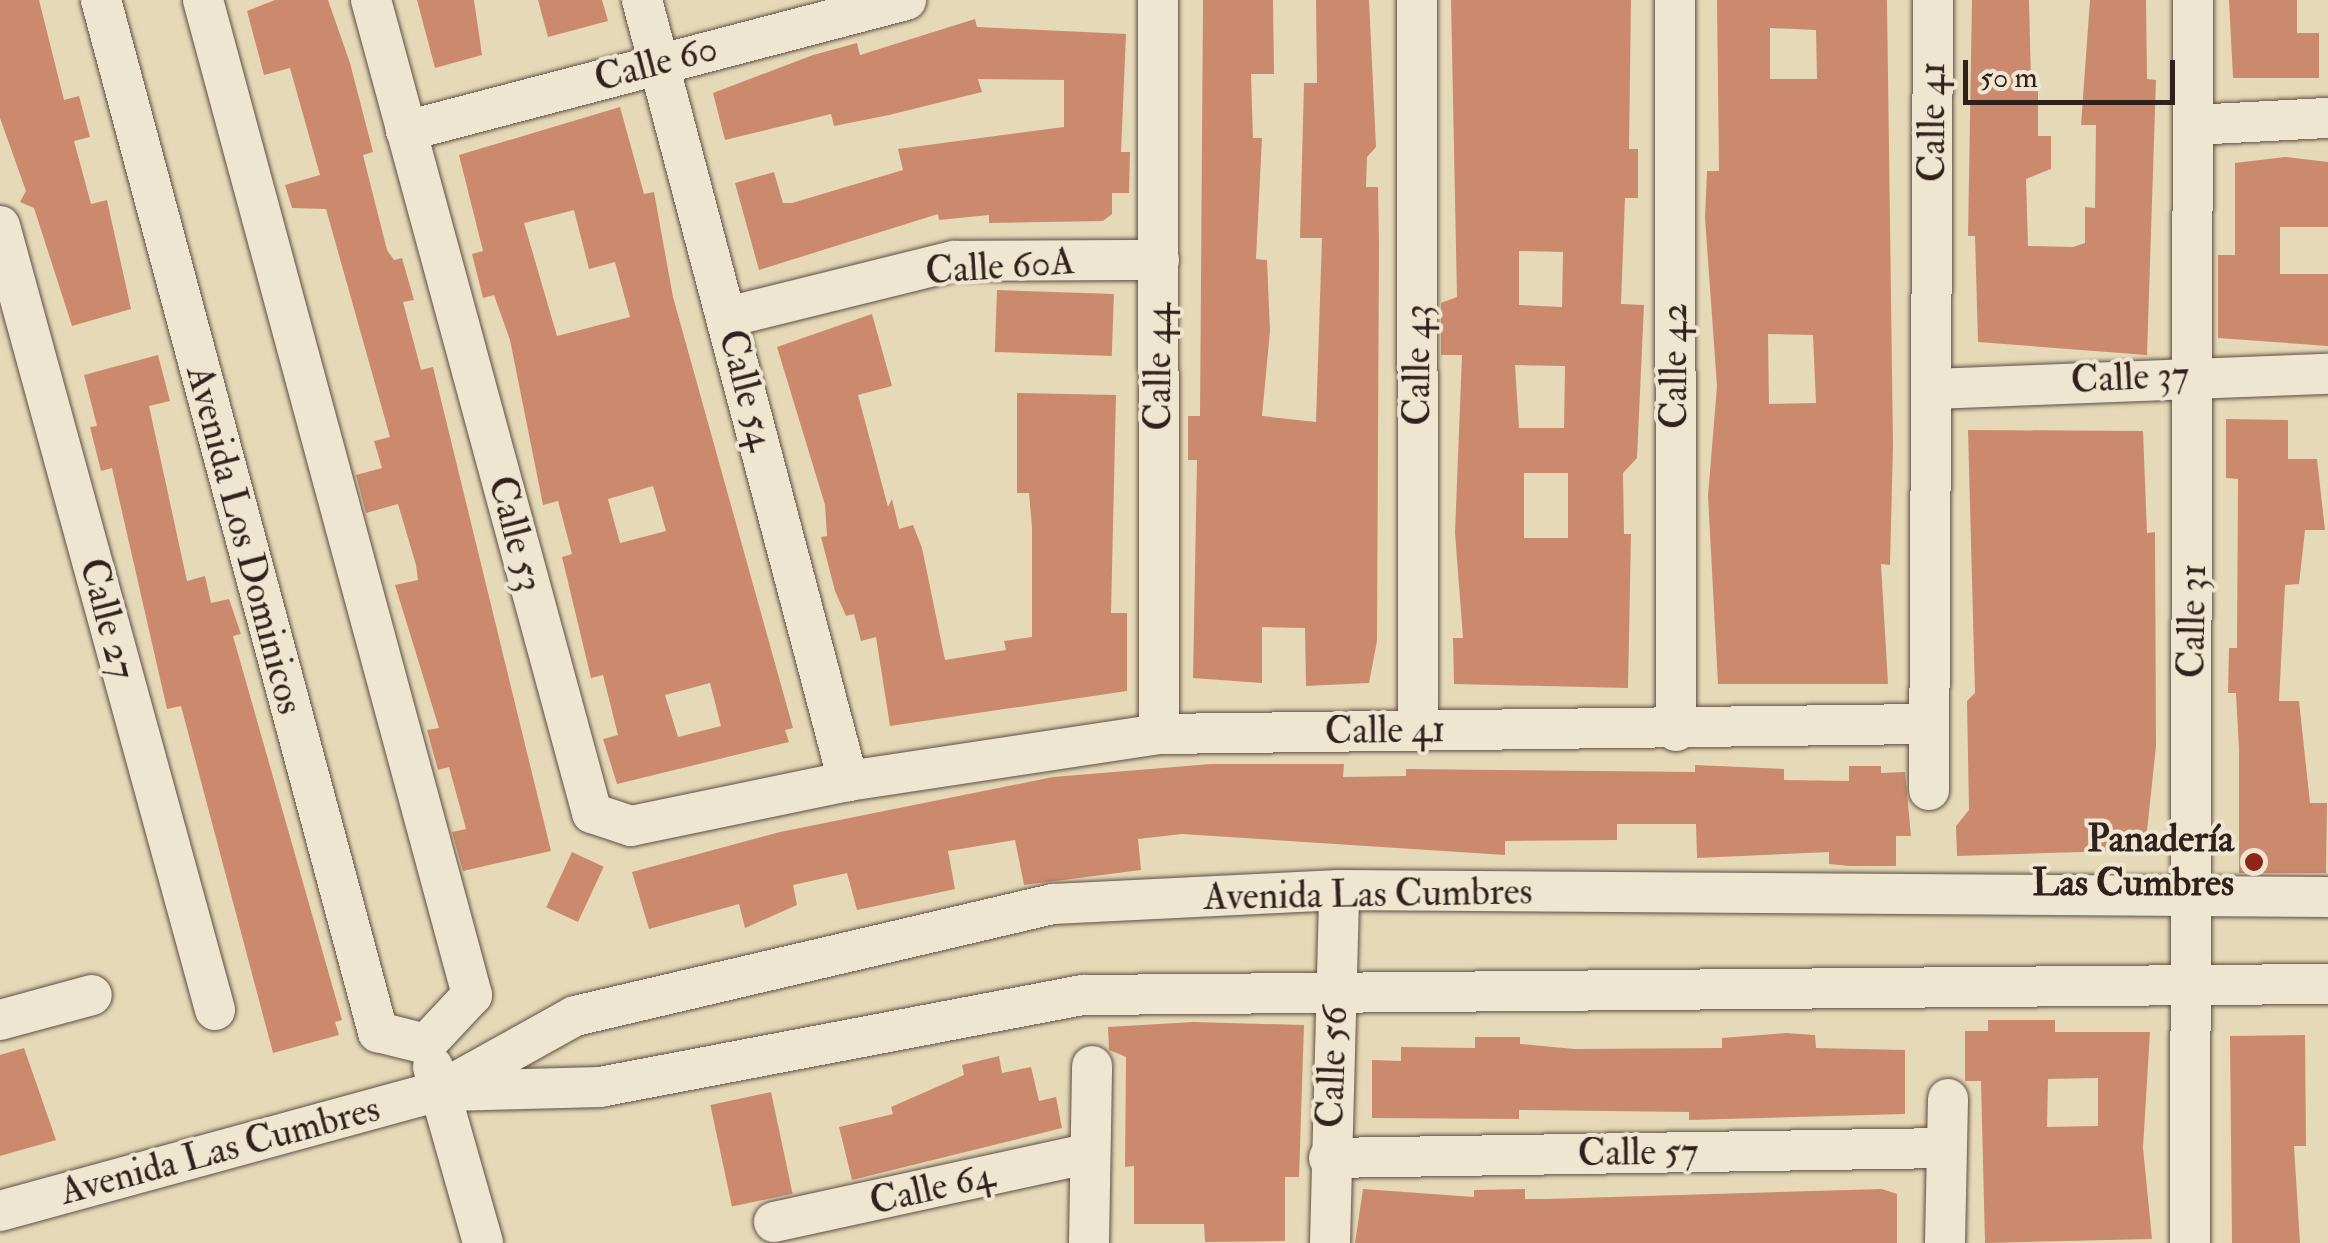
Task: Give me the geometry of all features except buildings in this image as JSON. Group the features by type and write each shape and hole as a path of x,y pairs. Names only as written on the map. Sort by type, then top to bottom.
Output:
{"street":[{"name":"Avenida Los Dominicos","path":"101,0 378,1032 426,1044"},
{"path":"203,0 472,995 426,1044 482,1243"},
{"name":"Calle 53","path":"371,0 592,813 631,826 848,781"},
{"name":"Calle 54","path":"642,0 848,781"},
{"name":"Calle 60","path":"406,131 906,0"},
{"name":"Calle 44","path":"1158,0 1159,734"},
{"name":"Calle 43","path":"1417,0 1418,730"},
{"name":"Calle 42","path":"1675,0 1676,731"},
{"name":"Calle 41","path":"1928,790 1925,724 1933,389 1933,0"},
{"name":"Calle 31","path":"2190,1243 2196,374 2193,0"},
{"path":"2193,125 2328,118"},
{"name":"Calle 27","path":"0,226 16,348 215,1010"},
{"name":"Calle 60A","path":"726,317 954,262 1158,260"},
{"name":"Calle 37","path":"1933,389 2196,374 2328,374"},
{"name":"Calle 41","path":"848,781 1159,734 1676,731 1925,724"},
{"name":"Avenida Las Cumbres","path":"440,1091 575,1016 1053,904 1338,890 2328,897"},
{"name":"Calle 56","path":"1330,1243 1338,890"},
{"name":"Avenida Las Cumbres","path":"0,1212 440,1091 600,1086 1084,994 2328,984"},
{"path":"0,1020 92,995"},
{"path":"1090,1243 1092,1066"},
{"path":"1945,1243 1948,1099"},
{"name":"Calle 57","path":"1329,1158 1946,1148"},
{"name":"Calle 64","path":"774,1222 827,1228 1090,1153"}],"place":[{"name":"Panadería Las Cumbres","path":"2254,862"}]}
